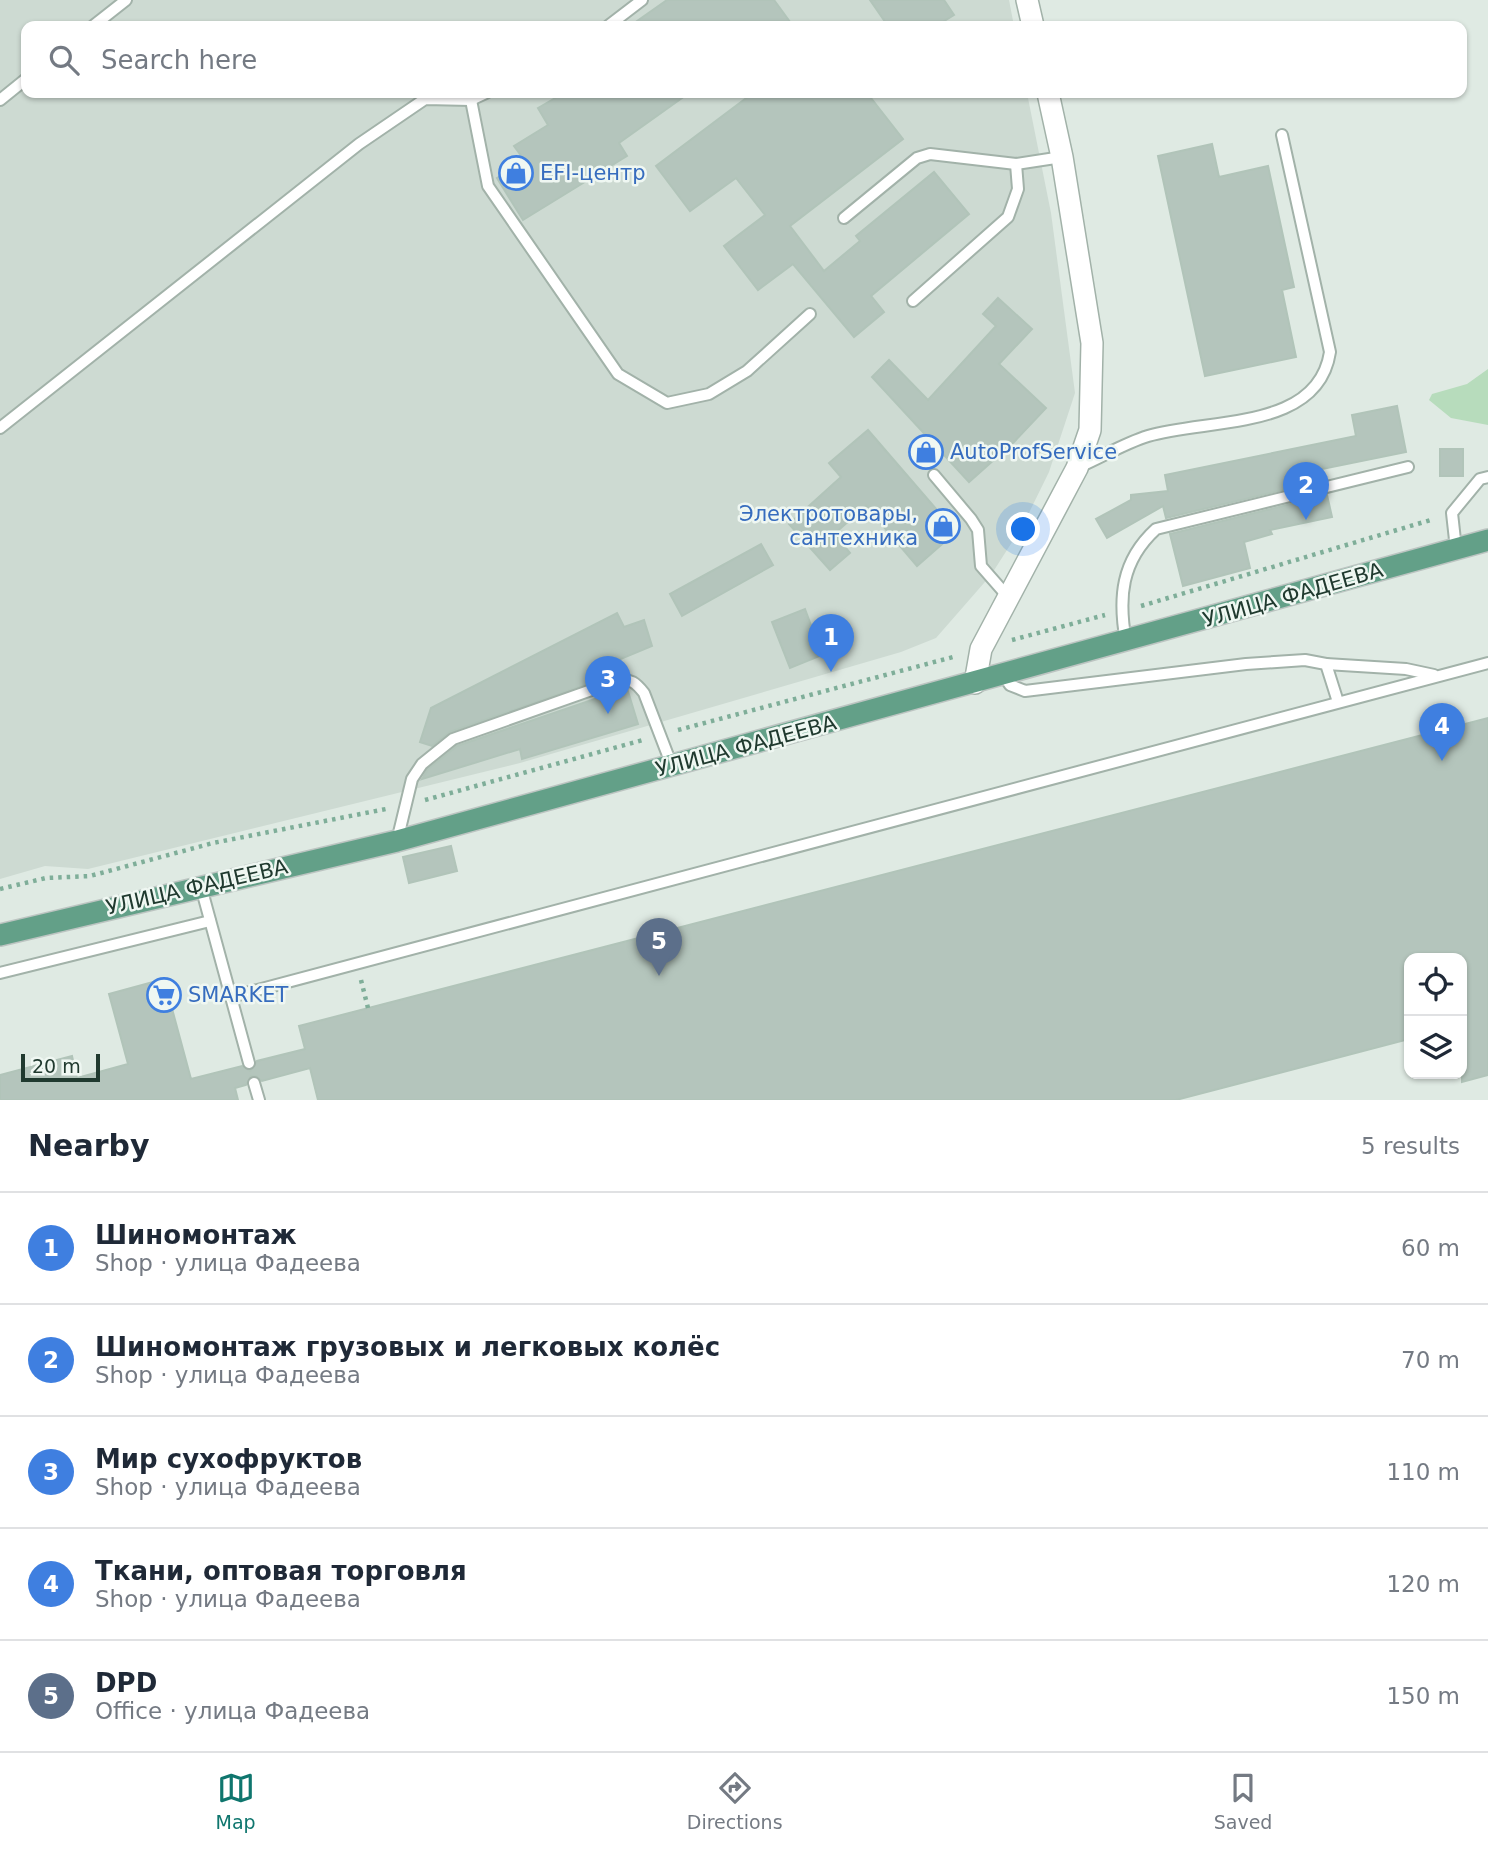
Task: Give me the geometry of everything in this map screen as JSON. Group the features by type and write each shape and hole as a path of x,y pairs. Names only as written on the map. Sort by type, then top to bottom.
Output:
{"main road":[{"name":"УЛИЦА ФАДЕЕВА","path":"0,935 397,841 1004,676 1488,540"}],"street":[{"path":"1027,0 1032,21"},
{"path":"975,683 981,649 1077,468 1090,430 1092,343 1062,157 1049,98"}],"lane":[{"path":"99,21 126,0"},
{"path":"615,21 642,0"},
{"path":"0,100 21,83"},
{"path":"0,428 359,144 425,99 475,98"},
{"path":"471,100 488,186 618,374 667,403 709,394 747,371 810,314"},
{"path":"1077,468 1148,436 1294,406 1315,389 1327,370 1330,352 1282,135"},
{"path":"844,218 917,158 944,154 1016,164 1062,157"},
{"path":"913,301 1008,217 1018,189 1016,164"},
{"path":"1126,642 1120,611 1130,566 1139,544 1156,529 1408,467"},
{"path":"934,475 978,530 981,566 1009,598"},
{"path":"1456,550 1452,513 1480,479 1488,477"},
{"path":"1004,676 1010,685 1025,691 1246,664 1304,660 1406,669 1439,676"},
{"path":"231,997 1488,663"},
{"path":"1326,664 1338,702"},
{"path":"397,841 412,779 422,764 453,739 617,681 627,679 636,683 644,693 672,766"},
{"path":"201,887 249,1063"},
{"path":"0,973 211,921"},
{"path":"254,1083 259,1100"}],"path":[{"path":"0,890 46,878 90,876 213,843 404,806 1120,611 1452,513"},
{"path":"357,965 368,1008"}],"shaded area":[{"path":"0,0 1009,0 1013,21 21,21 21,98 1028,98 1051,213 1075,393 1049,472 1023,525 991,575 936,638 901,652 520,763 88,869 45,866 0,879"}],"green space":[{"path":"1488,369 1488,425 1451,418 1429,400 1432,394 1467,384"}],"building":[{"path":"667,0 774,0 789,21 637,21"},
{"path":"870,0 944,0 954,15 944,21 885,21"},
{"path":"555,98 682,98 619,143 627,156 523,220 497,178 525,161 514,146 548,125 538,108"},
{"path":"746,98 871,98 903,139 790,226 824,271 860,241 856,236 934,172 969,214 871,296 884,312 854,337 793,264 758,290 724,246 765,215 736,178 690,211 656,166"},
{"path":"1212,144 1219,177 1268,166 1294,287 1282,290 1296,357 1205,376 1158,156"},
{"path":"998,298 1032,329 999,364 1046,408 1014,442 969,482 872,377 889,360 928,400 996,326 983,314"},
{"path":"1397,406 1406,452 1322,469 1324,480 1166,518 1163,506 1107,538 1096,519 1131,500 1131,495 1168,491 1165,475 1356,436 1352,415"},
{"path":"868,430 956,532 917,566 866,506 834,534 850,553 830,570 789,524 841,477 829,463"},
{"path":"1440,449 1463,449 1463,476 1440,476"},
{"path":"1327,495 1332,517 1270,530 1272,534 1244,542 1250,568 1183,586 1170,534"},
{"path":"761,544 773,565 682,616 670,594"},
{"path":"805,609 822,655 790,668 772,622"},
{"path":"617,613 624,627 644,620 652,646 618,660 622,672 450,732 432,746 420,742 431,708"},
{"path":"627,688 638,724 522,759 520,749 422,779 428,769 457,746"},
{"path":"1488,718 1488,1075 1462,1082 1462,1079 1467,1079 1467,953 1404,953 1404,1040 1176,1100 318,1100 310,1068 262,1081 251,1076 246,1085 235,1088 238,1100 0,1100 0,1075 72,1056 77,1078 128,1064 109,994 164,979 191,1079 242,1066 250,1071 257,1061 305,1049 299,1026"},
{"path":"451,846 457,871 409,883 403,857"}],"place":[{"name":"EFI-центр","path":"516,173"},
{"name":"AutoProfService","path":"926,452"},
{"name":"Шиномонтаж грузовых и легковых колёс","path":"1306,520"},
{"name":"Электротовары, сантехника","path":"943,526"},
{"name":"Шиномонтаж","path":"831,672"},
{"name":"Мир сухофруктов","path":"608,714"},
{"name":"Ткани, оптовая торговля","path":"1442,761"},
{"name":"DPD","path":"659,976"},
{"name":"SMARKET","path":"164,995"}]}
